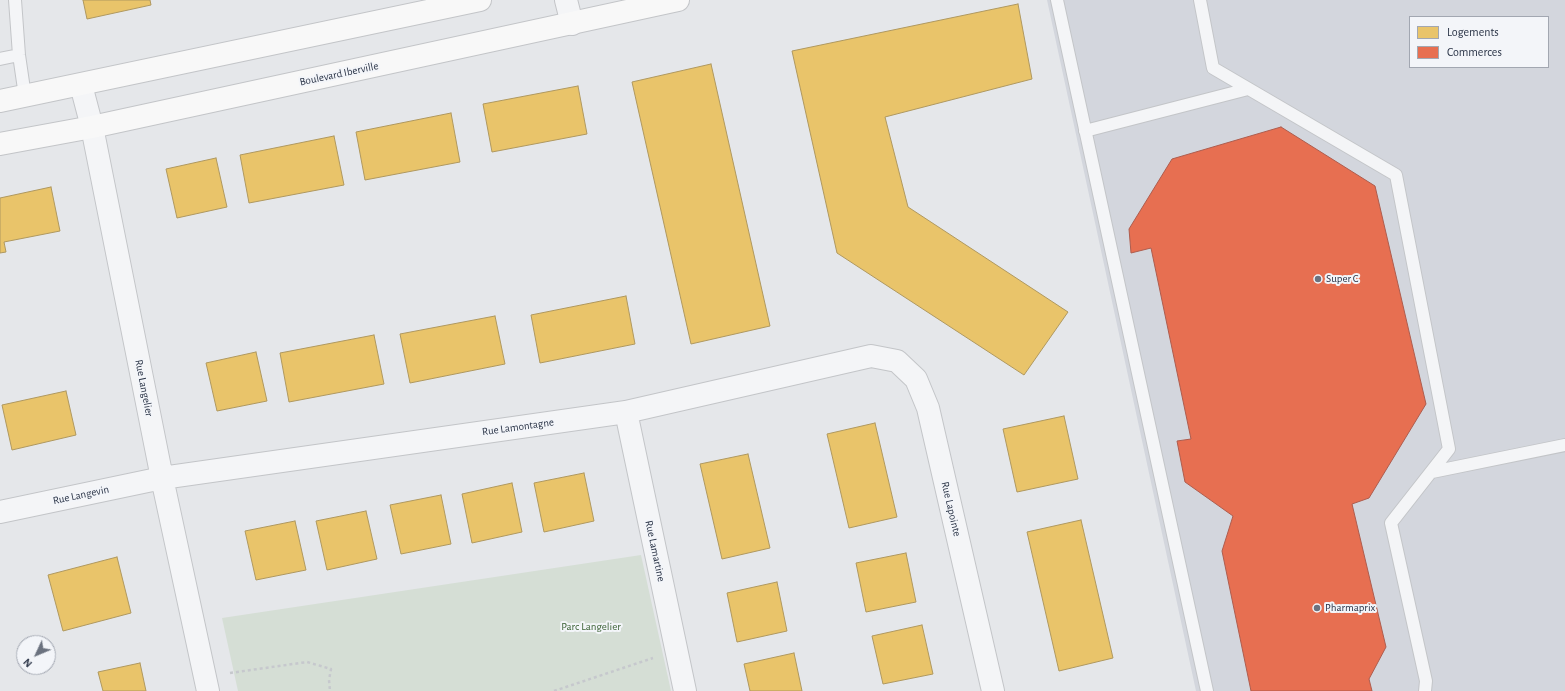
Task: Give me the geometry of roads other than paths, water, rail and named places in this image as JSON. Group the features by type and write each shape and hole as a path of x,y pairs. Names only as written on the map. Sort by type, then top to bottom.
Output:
{"street":[{"path":"0,101 480,0"},
{"path":"566,0 572,24"},
{"name":"Boulevard Iberville","path":"0,144 92,127 678,0"},
{"name":"Rue Langelier","path":"81,85 92,127 162,478 207,684"},
{"name":"Rue Lamontagne","path":"162,478 626,412 871,356"},
{"name":"Rue Lapointe","path":"871,356 897,362 916,379 928,408 993,691"},
{"name":"Rue Lamartine","path":"626,412 685,691"},
{"name":"Rue Langevin","path":"0,512 162,478"}],"lane":[{"path":"15,0 19,55 25,96"},
{"path":"1057,0 1207,691"},
{"path":"1200,0 1213,68 1248,90 1396,175 1449,449 1391,523 1426,681 1425,691"},
{"path":"0,59 19,55"},
{"path":"1085,131 1248,90"},
{"path":"1432,472 1565,445"}],"place":[{"name":"Super C","path":"1318,279"},
{"name":"Pharmaprix","path":"1317,608"}],"park label":[{"name":"Parc Langelier","path":"591,627"}]}
